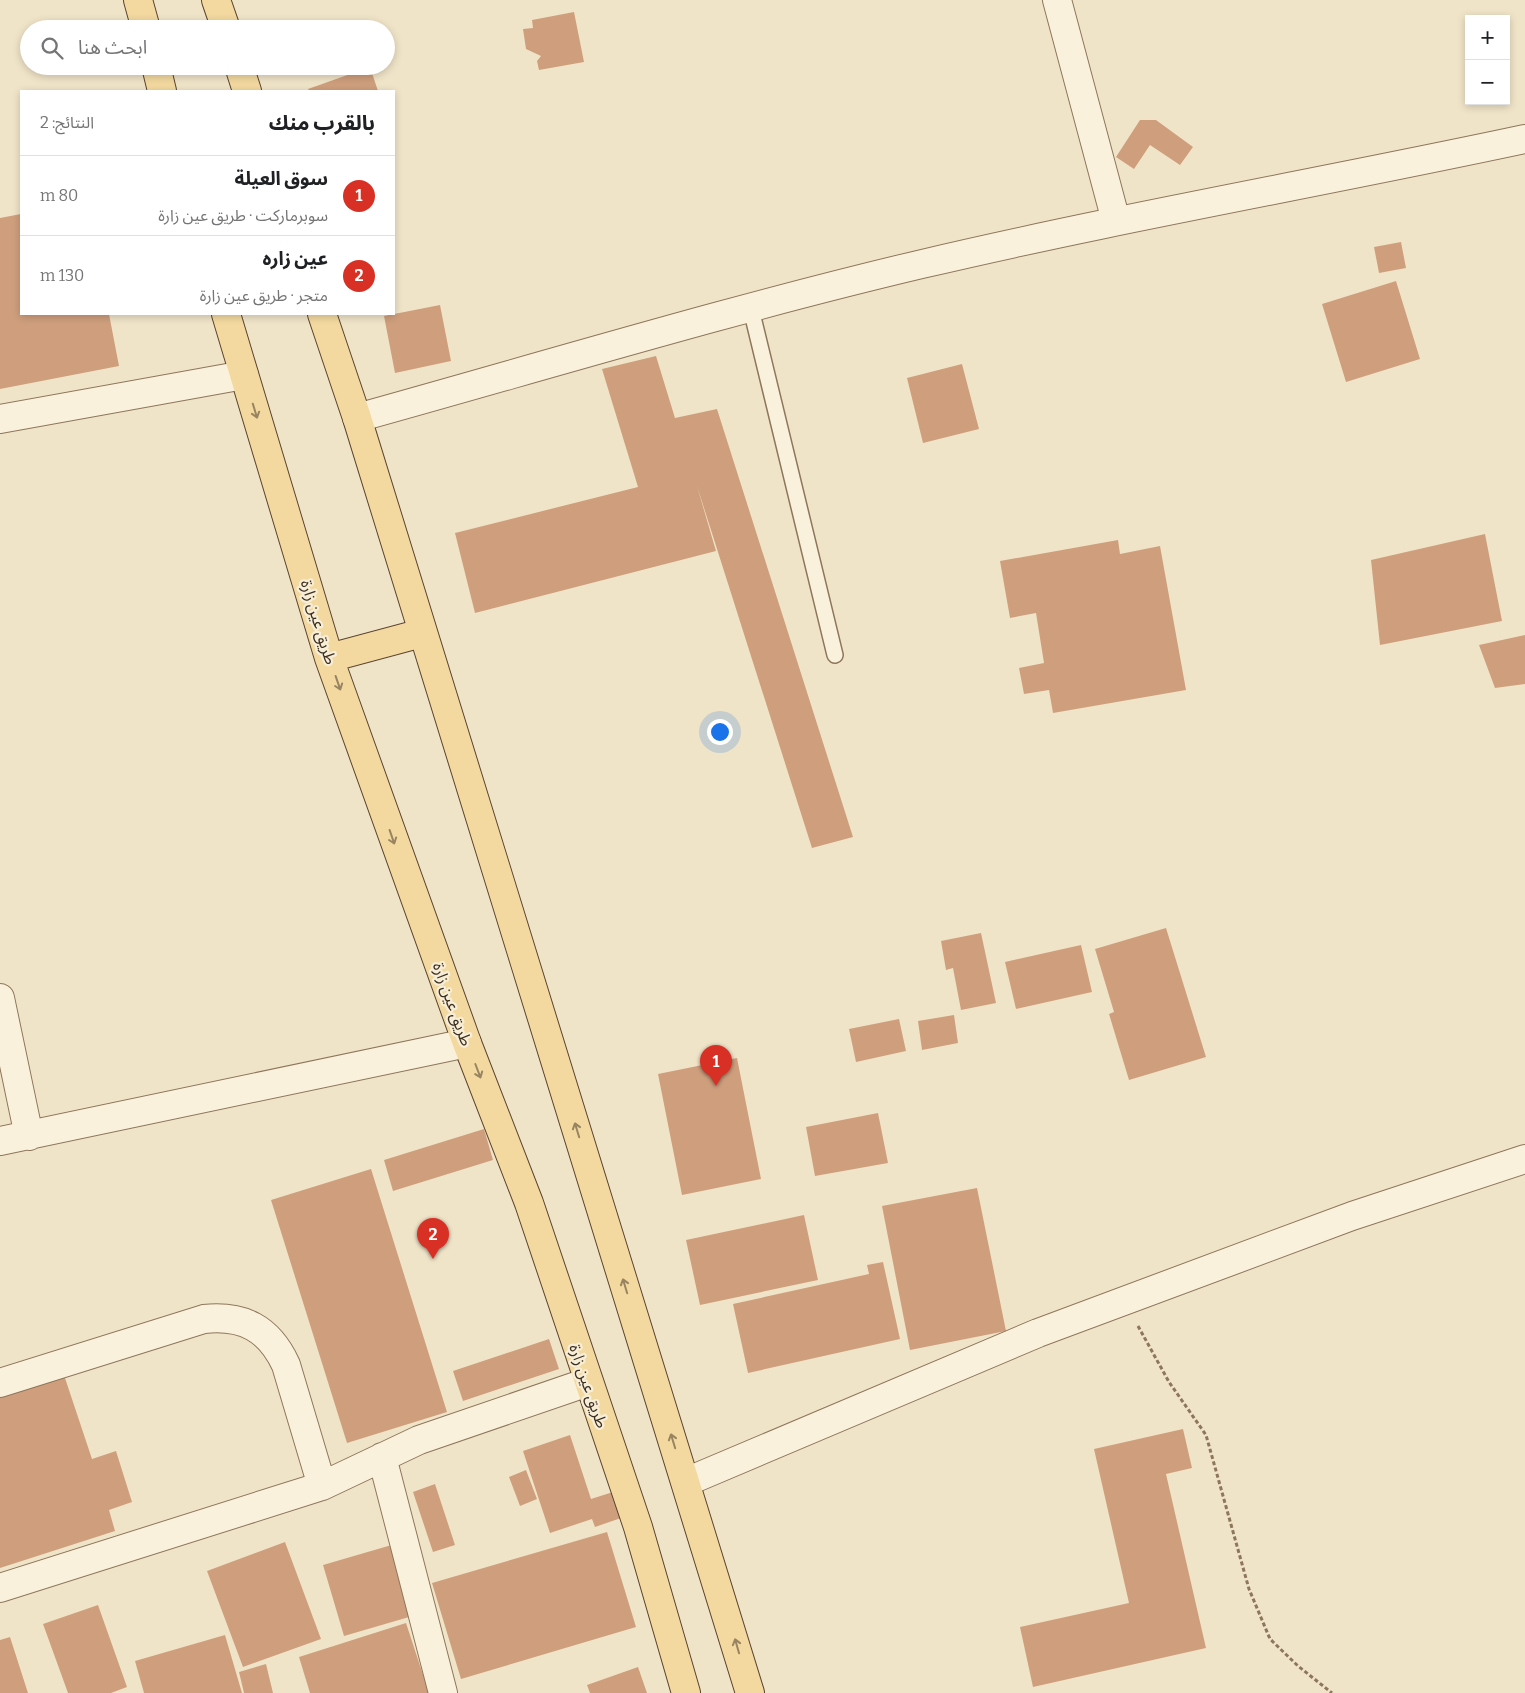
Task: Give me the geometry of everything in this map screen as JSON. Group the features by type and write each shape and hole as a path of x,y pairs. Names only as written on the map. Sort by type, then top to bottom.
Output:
{"main road":[{"path":"138,0 144,20"},
{"path":"216,0 223,20"},
{"path":"158,75 162,90"},
{"path":"242,75 247,90"},
{"name":"طريق عين زارة","path":"226,315 329,658 467,1043 529,1203 640,1536 686,1693"},
{"path":"322,315 356,418 750,1693"},
{"path":"329,658 422,633"}],"street":[{"path":"1057,0 1116,222"},
{"path":"356,418 921,264 1116,222 1525,140"},
{"path":"0,419 244,375"},
{"path":"0,998 29,1136"},
{"path":"0,1141 467,1043"},
{"path":"686,1482 882,1400 957,1366 1124,1301 1352,1216 1525,1159"},
{"path":"0,1383 204,1319 233,1319 260,1330 280,1352 286,1365 322,1486"},
{"path":"0,1588 322,1486 419,1440 588,1382"},
{"path":"382,1457 443,1693"}],"lane":[{"path":"751,309 835,655"}],"path":[{"path":"1124,1301 1170,1382 1206,1435 1249,1589 1270,1639 1298,1666 1332,1693"}],"building":[{"path":"574,12 584,62 539,70 537,61 541,56 526,49 523,29 533,28 532,20"},
{"path":"347,75 373,75 378,90 308,90"},
{"path":"1140,120 1156,120 1193,147 1180,165 1150,145 1134,169 1116,157"},
{"path":"20,214 20,315 109,315 119,366 0,389 0,218"},
{"path":"1401,242 1406,268 1379,273 1374,247"},
{"path":"1396,281 1420,359 1346,382 1322,304"},
{"path":"440,305 451,361 395,373 384,316"},
{"path":"656,356 675,418 717,409 853,837 812,848 697,486 716,551 475,613 455,533 638,487 602,369"},
{"path":"962,364 979,429 923,443 907,378"},
{"path":"1485,534 1502,621 1380,645 1371,560"},
{"path":"1118,540 1120,554 1160,546 1186,690 1053,713 1049,690 1024,694 1019,668 1044,663 1036,613 1010,618 1000,561"},
{"path":"1525,635 1525,684 1495,688 1479,645"},
{"path":"1166,928 1206,1057 1129,1080 1109,1014 1114,1012 1095,949"},
{"path":"981,933 996,1003 961,1010 953,968 946,970 941,941"},
{"path":"1081,945 1092,992 1016,1009 1005,962"},
{"path":"954,1015 958,1043 922,1050 918,1021"},
{"path":"899,1019 906,1051 856,1062 849,1029"},
{"path":"737,1058 761,1179 682,1195 658,1074"},
{"path":"878,1113 888,1163 815,1176 806,1127"},
{"path":"484,1129 493,1160 393,1191 384,1160"},
{"path":"371,1169 447,1412 347,1443 271,1200"},
{"path":"977,1188 1006,1331 910,1350 882,1206"},
{"path":"804,1215 818,1280 700,1305 686,1240"},
{"path":"883,1262 900,1339 748,1373 733,1304 869,1274 867,1265"},
{"path":"549,1339 559,1369 463,1401 453,1371"},
{"path":"63,1372 92,1459 116,1451 132,1502 109,1510 115,1531 0,1568 0,1393"},
{"path":"1183,1429 1192,1468 1166,1474 1206,1648 1033,1687 1020,1627 1129,1603 1094,1449"},
{"path":"570,1435 591,1499 613,1492 621,1518 595,1527 592,1519 550,1533 523,1451"},
{"path":"526,1470 537,1499 520,1506 509,1477"},
{"path":"435,1484 455,1545 433,1552 413,1492"},
{"path":"607,1532 636,1627 461,1679 432,1583"},
{"path":"285,1542 321,1639 243,1667 207,1571"},
{"path":"395,1544 416,1615 344,1636 323,1565"},
{"path":"98,1605 127,1687 111,1693 68,1693 43,1624"},
{"path":"406,1623 429,1693 310,1693 299,1657"},
{"path":"225,1635 242,1693 144,1693 135,1661"},
{"path":"10,1637 28,1693 0,1693 0,1640"},
{"path":"266,1664 273,1693 244,1693 239,1672"},
{"path":"638,1667 647,1693 590,1693 587,1685"}],"place":[{"name":"سوق العيلة","path":"716,1086"},
{"name":"عين زاره","path":"433,1259"}]}
